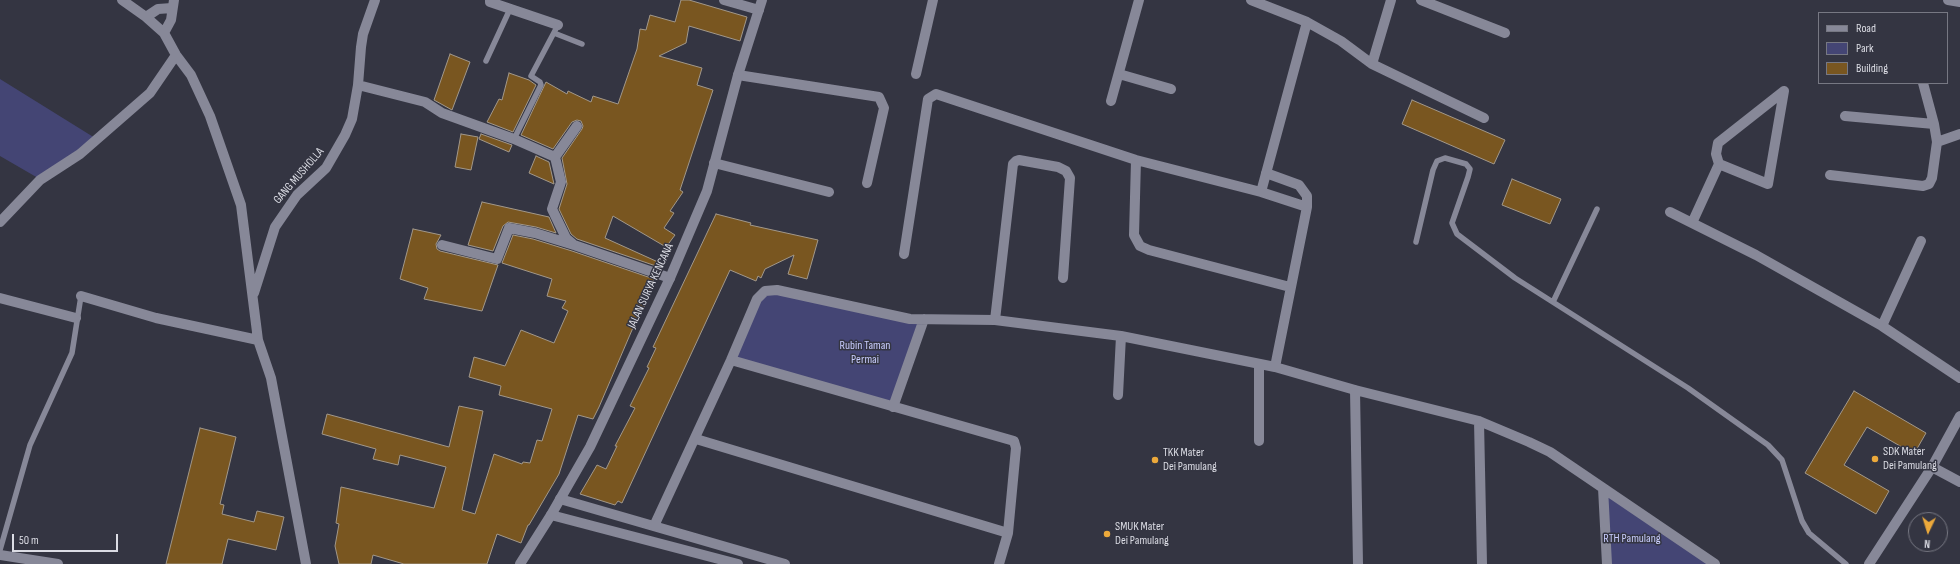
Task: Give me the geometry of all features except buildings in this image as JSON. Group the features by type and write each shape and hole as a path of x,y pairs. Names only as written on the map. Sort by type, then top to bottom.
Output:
{"street":[{"path":"122,0 146,17 164,34 190,75 210,116 241,204 258,340 271,378 306,564"},
{"name":"GANG MUSHOLLA","path":"253,298 275,227 297,195 322,173 337,151 352,119 358,85 361,47 375,0"},
{"path":"490,0 490,2 556,29"},
{"path":"724,0 759,10"},
{"name":"JALAN SURYA KENCANA","path":"520,564 590,447 670,278 707,191 738,75 762,0"},
{"path":"916,74 933,0"},
{"path":"1111,101 1139,0"},
{"path":"1251,0 1307,22 1341,41 1372,64 1484,118"},
{"path":"1372,64 1391,0"},
{"path":"1421,0 1505,33"},
{"path":"1948,0 1960,1"},
{"path":"146,17 158,9 173,4 170,20 164,34"},
{"path":"1261,192 1307,22"},
{"path":"0,222 40,180 80,154 150,93 176,55"},
{"path":"1119,74 1171,89"},
{"path":"738,75 879,96 884,108 867,183"},
{"path":"1830,175 1923,186 1929,184 1932,178 1937,142 1934,124 1923,84"},
{"path":"358,85 425,102 442,113 514,139 555,158"},
{"path":"1692,223 1719,164 1716,154 1718,143 1784,91 1768,184 1719,164"},
{"path":"904,254 928,99 932,95 936,94 1136,160 1261,192 1307,207"},
{"path":"1845,116 1934,124"},
{"path":"574,245 566,238 552,209 561,182 555,158 577,126"},
{"path":"1937,142 1960,134"},
{"path":"1136,160 1134,235 1140,246 1149,250 1290,288"},
{"path":"995,320 1013,164 1016,161 1058,167 1066,171 1070,178 1063,278"},
{"path":"714,163 829,192"},
{"path":"1266,172 1299,185 1307,196 1307,207 1275,367"},
{"path":"1670,212 1756,254 1882,326 1960,378"},
{"path":"442,245 497,259 509,228 535,233 574,245 670,278"},
{"path":"1882,326 1921,240"},
{"path":"654,526 696,439 757,299 765,291 777,290 910,319 995,320 1121,336 1275,367 1355,390 1479,421 1550,452 1713,564"},
{"path":"81,296 156,318 258,340"},
{"path":"0,298 76,318"},
{"path":"893,407 924,319"},
{"path":"1118,395 1121,336"},
{"path":"731,360 1014,441 1016,448 1008,533 999,564"},
{"path":"1259,364 1259,441"},
{"path":"1355,390 1358,564"},
{"path":"1869,564 1932,467 1960,416"},
{"path":"1479,421 1482,564"},
{"path":"696,439 1008,533"},
{"path":"1932,467 1960,482"},
{"path":"1604,488 1607,564"},
{"path":"560,499 785,564"},
{"path":"551,514 739,564 742,552"},
{"path":"0,555 58,564"}],"lane":[{"path":"486,61 510,9"},
{"path":"514,139 541,85 540,82 531,76 556,29 582,44"},
{"path":"1416,242 1433,170 1437,161 1445,158 1466,164 1470,168 1468,177 1452,223 1457,234 1515,278 1688,388 1768,445 1782,460 1802,520 1809,533 1846,564"},
{"path":"1553,302 1597,209"},
{"path":"0,550 30,445 72,353 76,318 81,296"}],"green space":[{"path":"0,79 95,138 38,178 0,156"},
{"name":"Rubin Taman Permai","path":"765,291 924,319 893,407 731,360"},
{"name":"RTH Pamulang","path":"1603,488 1712,564 1608,564"}],"place":[{"name":"SDK Mater Dei Pamulang","path":"1875,459"},
{"name":"TKK Mater Dei Pamulang","path":"1155,460"},
{"name":"SMUK Mater Dei Pamulang","path":"1107,534"}]}
